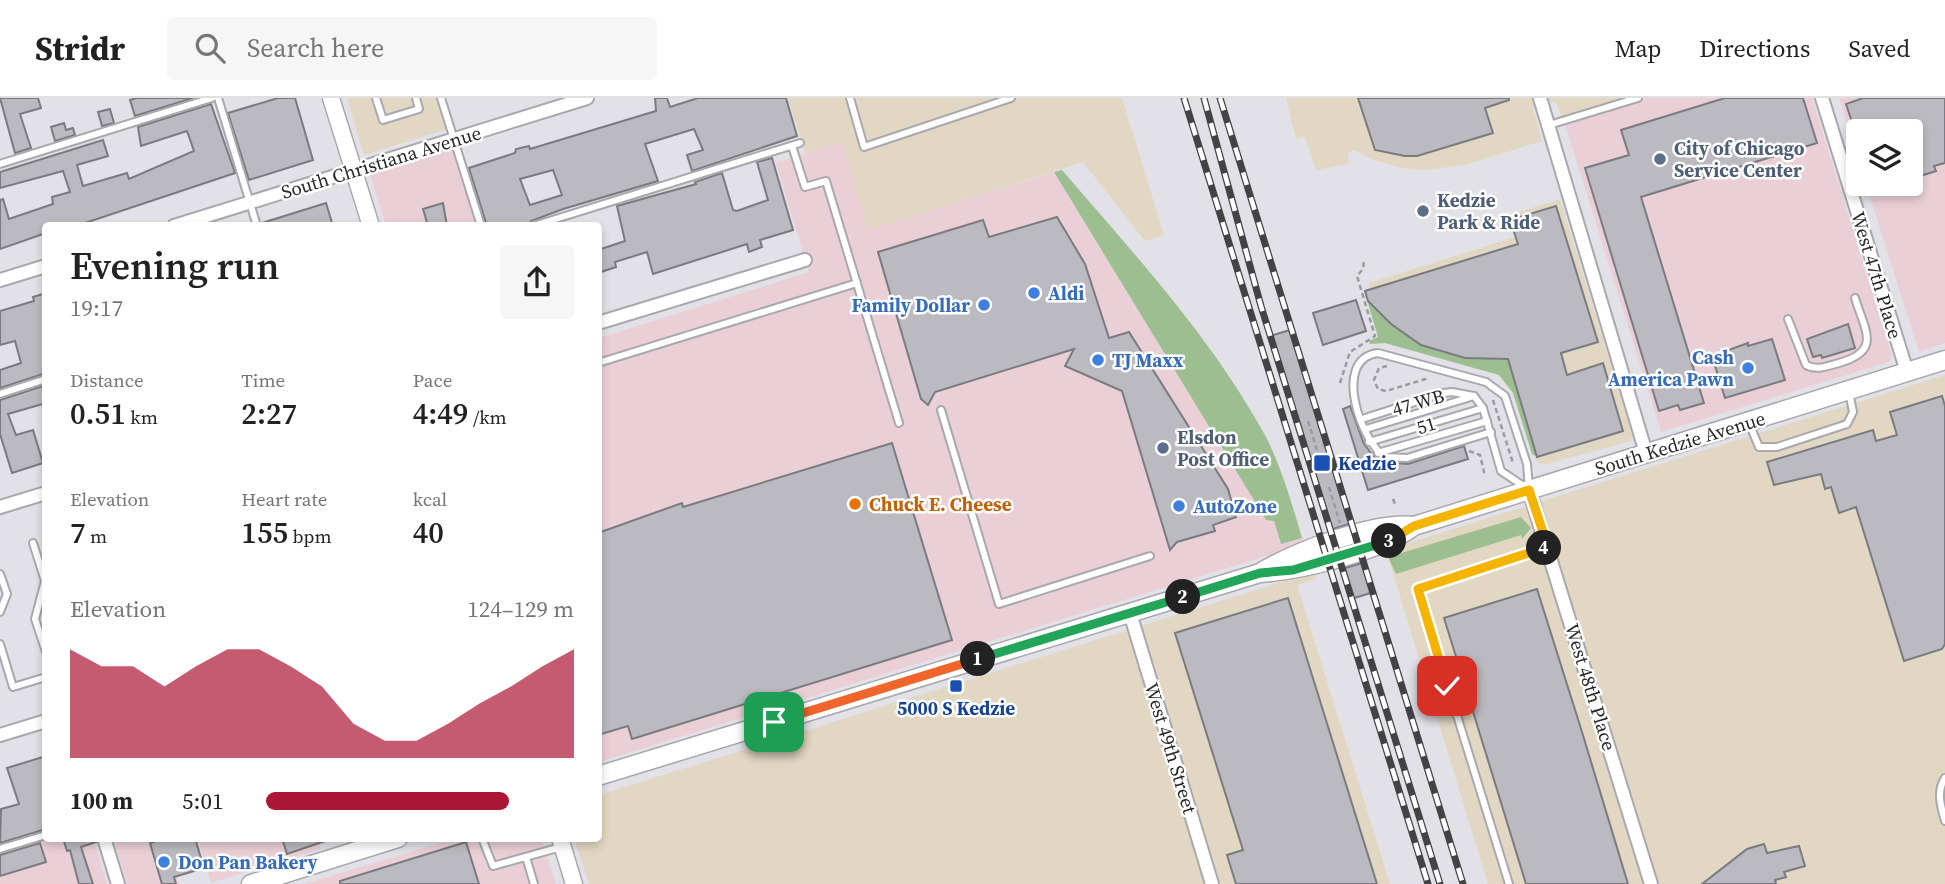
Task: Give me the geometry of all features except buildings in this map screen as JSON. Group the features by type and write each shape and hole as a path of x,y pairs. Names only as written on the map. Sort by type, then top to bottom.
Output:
{"main road":[{"name":"South Kedzie Avenue","path":"602,775 1260,573 1293,570 1398,538 1414,526 1945,360"},
{"path":"251,884 385,842"}],"street":[{"path":"331,98 370,222"},
{"name":"South Christiana Avenue","path":"187,222 587,98"},
{"path":"1540,98 1646,453"},
{"name":"West 47th Place","path":"1822,98 1907,372"},
{"path":"602,322 805,260"},
{"path":"0,280 42,267"},
{"name":"West 48th Place","path":"1529,490 1651,884"},
{"path":"1,505 42,494"},
{"name":"West 49th Street","path":"1129,613 1212,884"},
{"path":"0,735 42,722"},
{"path":"105,842 118,884"},
{"path":"561,842 574,884"}],"lane":[{"path":"0,164 212,98"},
{"path":"218,98 256,222"},
{"path":"376,98 383,120 419,109 416,98"},
{"path":"441,98 480,222"},
{"path":"850,98 864,147 1011,98"},
{"path":"1548,125 1637,98"},
{"path":"546,222 800,143"},
{"path":"792,146 805,187 826,181 899,423"},
{"path":"602,362 857,283"},
{"path":"1788,319 1806,365 1821,368 1853,359 1864,351 1867,341 1855,298"},
{"path":"1491,432 1408,457 1386,457 1378,453 1369,442 1352,378 1361,360 1372,354 1385,354 1486,382 1504,396 1527,464 1529,490"},
{"path":"0,394 42,380"},
{"path":"1749,421 1759,447 1777,447 1847,424 1853,412 1849,390"},
{"name":"47 WB","path":"1362,419 1443,393 1474,396"},
{"path":"1366,429 1474,396 1483,408 1501,471 1529,490"},
{"name":"51","path":"1369,442 1483,408"},
{"path":"941,410 999,604 1150,556"},
{"path":"1378,453 1487,421"},
{"path":"33,543 42,572"},
{"path":"1506,882 1418,589 1548,547"},
{"path":"0,575 7,594 0,612"},
{"path":"42,592 35,619 42,640"},
{"path":"0,644 13,687 42,678"},
{"path":"1945,778 1940,802 1945,821"},
{"path":"0,849 42,836"},
{"path":"484,842 493,866 526,857 561,842"},
{"path":"526,857 534,884"}],"path":[{"path":"1340,383 1350,352 1375,336 1357,276 1363,269 1364,261"},
{"path":"1308,421 1320,460"},
{"path":"1465,451 1472,450 1480,455 1485,476"},
{"path":"1360,463 1365,461"},
{"path":"1329,486 1340,523"}],"shaded area":[{"path":"347,98 441,98 450,128 364,155"},
{"path":"788,98 1122,98 1164,235 1145,241 1083,162 868,230 842,142 805,153"},
{"path":"1286,98 1638,98 1564,121 1555,101 1533,108 1542,141 1465,165 1425,170 1402,168 1373,160 1355,150 1347,153 1349,164 1316,170 1305,137 1296,139"},
{"path":"1638,98 1812,98 1892,356 1889,362 1661,432 1564,121"},
{"path":"1839,98 1945,98 1945,343 1919,352 1870,196 1923,196 1923,119 1846,119 1846,121"},
{"path":"842,141 869,229 1054,172 1266,520 1274,520 1281,544 1303,537 1305,544 602,761 602,337 809,272 776,163"},
{"path":"457,148 480,222 385,222 370,174"},
{"path":"1560,199 1633,437 1631,441 1543,465 1534,458 1537,457 1508,359 1465,358 1421,345 1391,324 1367,300 1365,291 1370,289 1369,283 1515,237 1509,215"},
{"path":"1945,375 1945,884 1488,884 1386,550"},
{"path":"1314,572 1316,579 1297,585 1390,884 589,884 575,842 602,842 602,794"},
{"path":"42,839 42,842 94,842 107,884 0,884 0,849"},
{"path":"114,842 166,842 179,884 127,884"},
{"path":"199,842 318,842 321,849 211,883"},
{"path":"443,842 542,842 556,884 304,884"}],"green space":[{"path":"1062,170 1171,298 1222,365 1266,437 1277,461 1302,538 1281,544 1274,521 1266,520 1054,172"},
{"path":"1367,300 1399,329 1430,347 1465,357 1508,359 1537,457 1532,454 1513,393 1499,375 1385,343 1370,344 1369,341 1378,337"},
{"path":"1521,517 1531,528 1522,539 1521,535 1396,574 1388,557"}],"railway":[{"path":"1184,98 1428,884"},
{"path":"1204,98 1261,306 1440,884"},
{"path":"1220,98 1463,884"}],"place":[{"name":"City of Chicago Service Center","path":"1660,159"},
{"name":"Kedzie Park & Ride","path":"1423,211"},
{"name":"Aldi","path":"1034,293"},
{"name":"Family Dollar","path":"984,305"},
{"name":"TJ Maxx","path":"1098,360"},
{"name":"Cash America Pawn","path":"1748,368"},
{"name":"Elsdon Post Office","path":"1163,448"},
{"name":"Kedzie","path":"1322,463"},
{"name":"Chuck E. Cheese","path":"855,504"},
{"name":"AutoZone","path":"1179,506"},
{"name":"5000 S Kedzie","path":"956,686"},
{"name":"Don Pan Bakery","path":"164,862"}],"route":[{"path":"774,722 1260,573 1293,570 1398,538 1414,526 1529,490 1548,547 1418,589 1447,686"}]}
